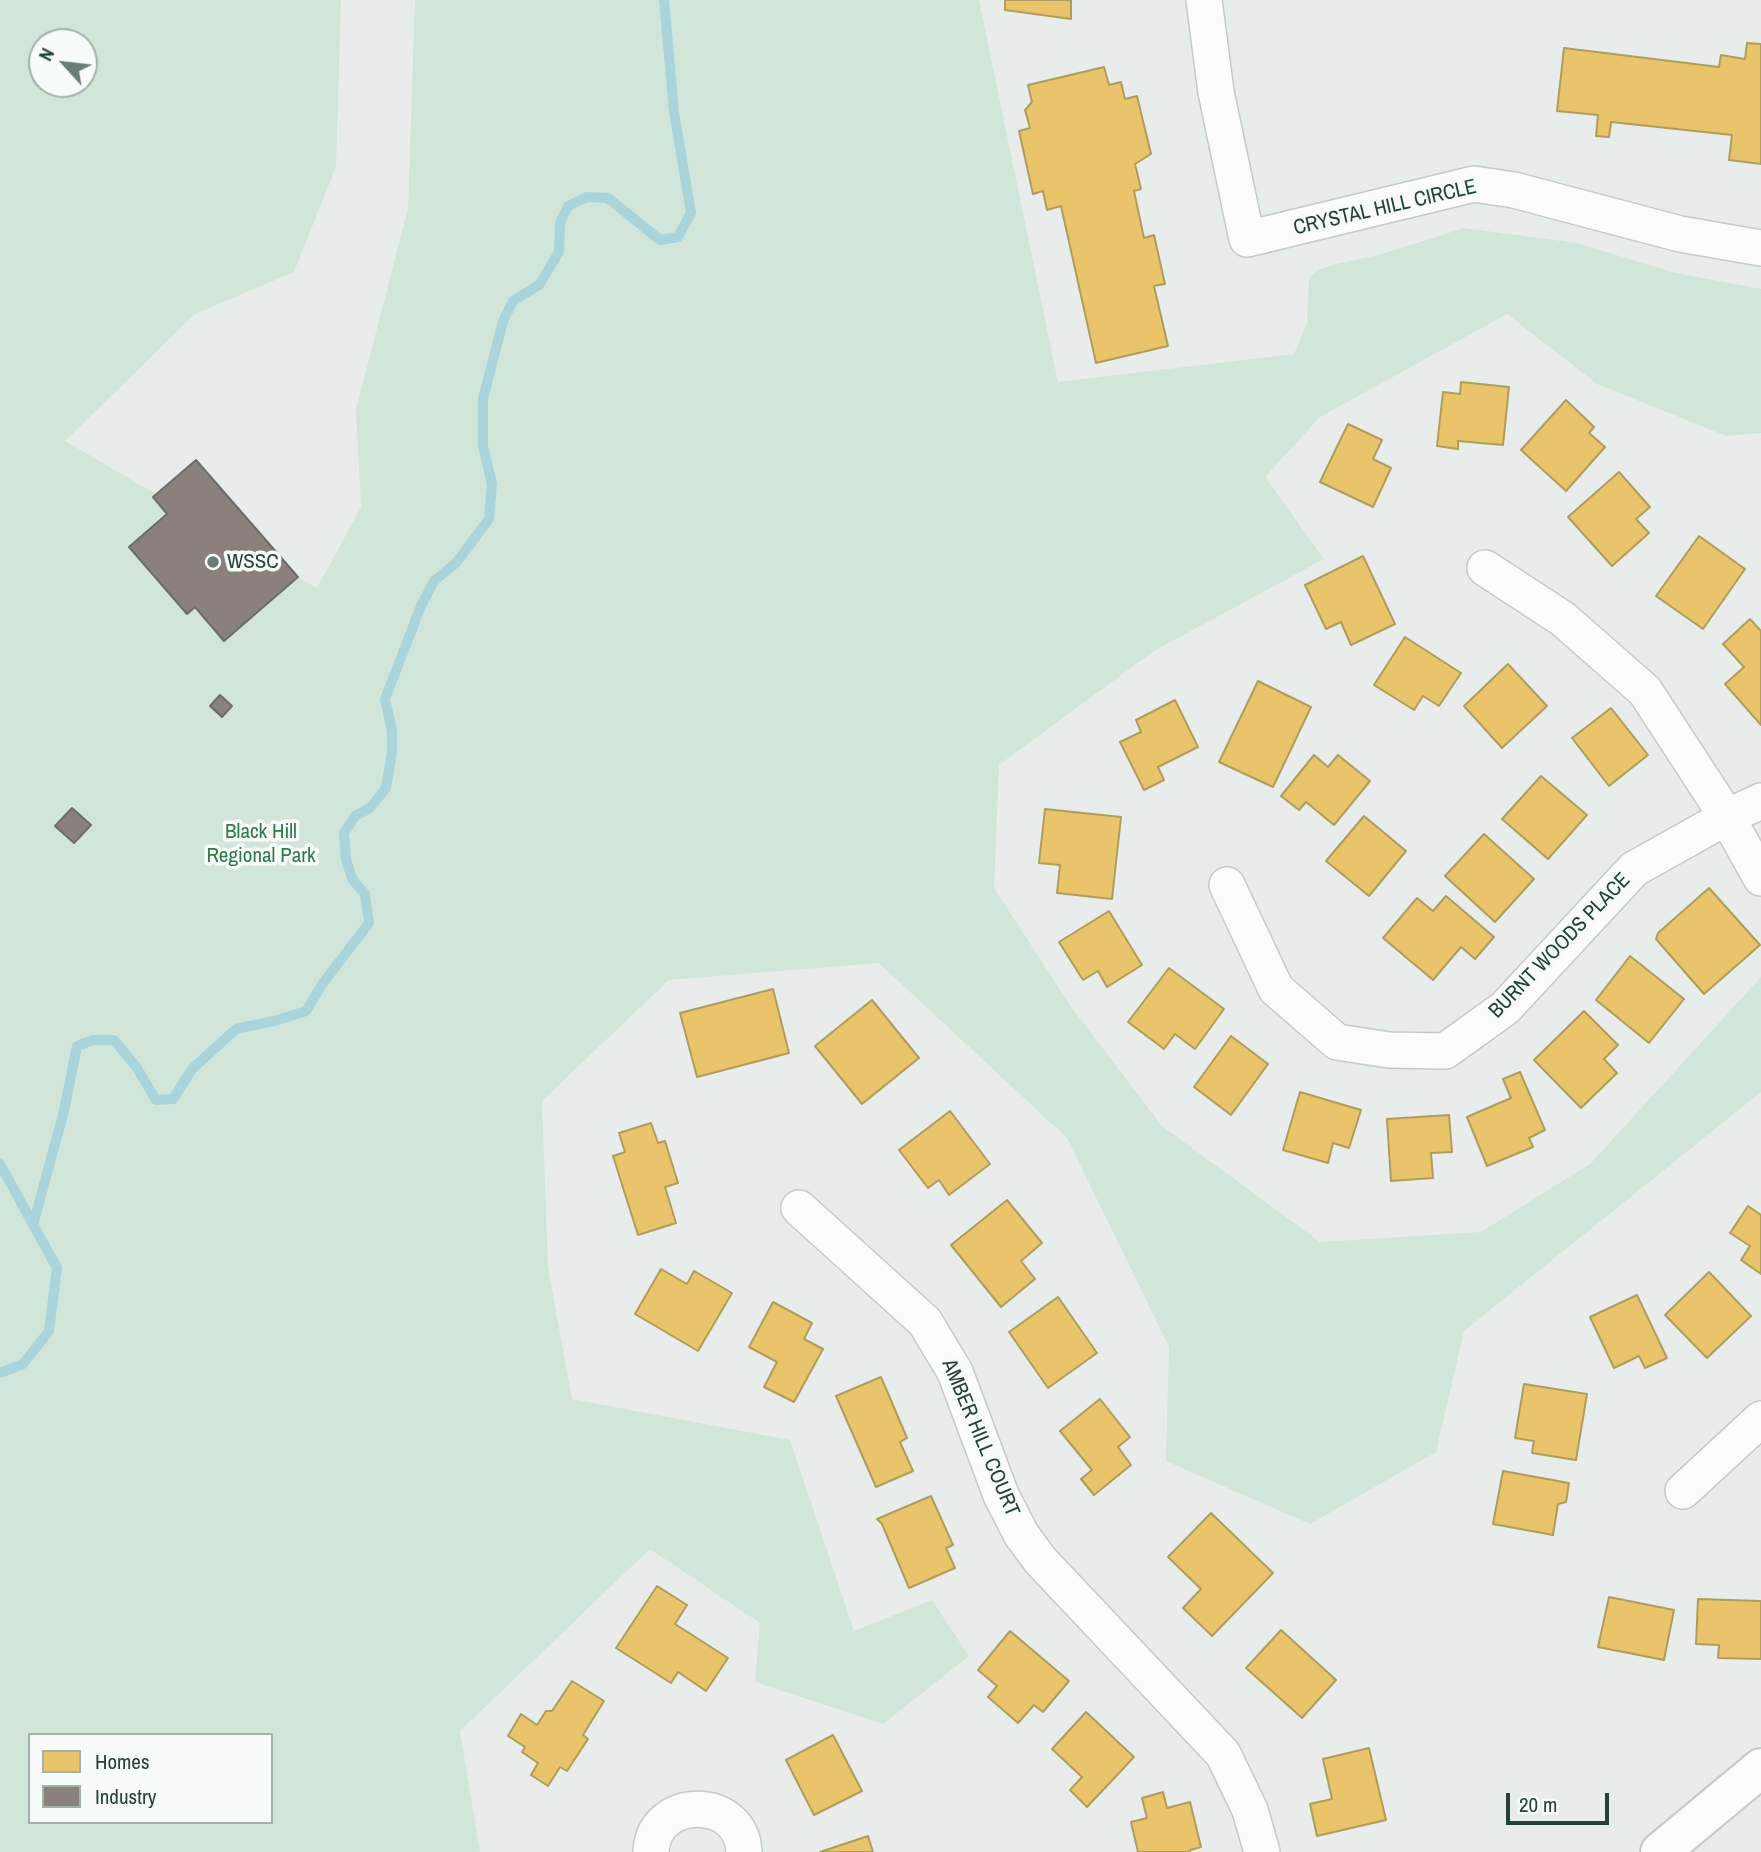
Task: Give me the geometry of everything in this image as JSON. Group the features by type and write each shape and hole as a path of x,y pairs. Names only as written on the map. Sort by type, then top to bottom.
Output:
{"street":[{"name":"CRYSTAL HILL CIRCLE","path":"1204,0 1216,92 1247,239 1474,184 1514,190 1680,234 1761,248"},
{"path":"1485,568 1563,619 1645,691 1727,817 1761,878"},
{"name":"BURNT WOODS PLACE","path":"1227,885 1276,989 1337,1042 1389,1050 1446,1051 1505,1009 1634,869 1761,801"},
{"name":"AMBER HILL COURT","path":"799,1208 925,1322 956,1372 1001,1495 1021,1534 1040,1560 1223,1754 1250,1810 1262,1852"},
{"path":"1683,1491 1761,1419"},
{"path":"1660,1852 1761,1768"},
{"path":"651,1852 655,1833 663,1823 685,1810 697,1808 713,1810 727,1818 738,1830 744,1852"}],"green space":[{"name":"Black Hill Regional Park","path":"0,0 341,0 336,167 294,272 195,314 65,441 317,588 361,507 356,410 408,208 415,0 979,0 1058,382 1294,354 1307,323 1309,278 1318,270 1379,255 1464,228 1577,243 1672,272 1761,289 1761,433 1726,436 1597,384 1507,314 1320,417 1265,477 1324,559 1154,651 999,765 994,888 1072,1008 1162,1126 1320,1242 1481,1232 1590,1164 1761,977 1761,1092 1464,1331 1436,1452 1310,1524 1166,1461 1169,1347 1067,1138 879,963 669,980 542,1101 548,1267 572,1399 790,1440 854,1631 932,1600 969,1656 883,1724 755,1682 760,1623 650,1549 460,1731 480,1852 0,1852"}],"building: Homes":[{"path":"1005,0 1071,0 1071,19 1005,10"},
{"path":"1747,43 1761,44 1761,164 1729,160 1732,135 1611,122 1609,137 1596,136 1598,115 1557,111 1564,48 1719,67 1721,55 1745,59"},
{"path":"1104,67 1109,85 1121,82 1125,99 1137,96 1151,154 1135,164 1141,189 1134,191 1144,238 1154,235 1165,284 1154,286 1168,346 1096,363 1061,206 1047,210 1043,191 1033,194 1019,131 1030,128 1025,110 1032,102 1028,85"},
{"path":"1461,382 1509,387 1503,445 1458,441 1458,449 1437,446 1443,392 1460,394"},
{"path":"1566,400 1594,427 1589,433 1605,447 1566,491 1521,450"},
{"path":"1348,424 1382,440 1373,459 1391,468 1373,507 1320,482"},
{"path":"1619,472 1650,507 1636,519 1649,533 1612,566 1568,517"},
{"path":"1699,536 1745,569 1703,629 1656,596"},
{"path":"1363,556 1395,624 1351,645 1341,622 1326,629 1305,585"},
{"path":"1750,619 1761,631 1761,725 1725,684 1744,667 1723,644"},
{"path":"1405,637 1461,673 1439,706 1423,696 1414,710 1374,685"},
{"path":"1508,664 1547,706 1502,748 1464,706"},
{"path":"1258,681 1311,707 1273,787 1219,762"},
{"path":"1175,700 1198,747 1158,767 1164,780 1144,790 1120,742 1141,732 1136,720"},
{"path":"1611,708 1648,755 1609,786 1572,738"},
{"path":"1314,755 1328,767 1338,755 1370,781 1334,825 1306,802 1299,810 1281,796"},
{"path":"1541,776 1587,815 1548,859 1502,819"},
{"path":"1045,809 1121,817 1112,899 1057,893 1060,865 1039,863"},
{"path":"1364,816 1406,851 1369,896 1326,861"},
{"path":"1484,834 1534,879 1495,922 1445,876"},
{"path":"1709,888 1760,945 1704,994 1656,939 1658,933"},
{"path":"1446,896 1494,937 1475,959 1461,947 1433,980 1383,938 1417,898 1433,911"},
{"path":"1109,911 1142,965 1107,987 1098,971 1083,980 1059,942"},
{"path":"1630,956 1684,999 1649,1043 1596,1000"},
{"path":"1169,968 1224,1009 1195,1049 1175,1034 1164,1049 1128,1022"},
{"path":"773,989 789,1053 697,1077 680,1013"},
{"path":"872,1000 919,1058 862,1104 815,1046"},
{"path":"1584,1011 1618,1045 1604,1059 1617,1073 1581,1108 1534,1060"},
{"path":"1231,1036 1268,1064 1231,1115 1194,1087"},
{"path":"1520,1072 1545,1130 1529,1138 1533,1147 1487,1166 1467,1117 1511,1098 1503,1079"},
{"path":"1300,1092 1361,1110 1349,1148 1333,1143 1328,1163 1283,1150"},
{"path":"950,1111 990,1164 949,1195 939,1180 928,1188 899,1150"},
{"path":"1449,1115 1452,1152 1431,1153 1433,1178 1391,1181 1387,1119"},
{"path":"651,1123 658,1143 665,1141 678,1183 665,1187 676,1223 638,1235 613,1156 625,1152 619,1133"},
{"path":"1007,1200 1042,1243 1021,1261 1035,1279 1001,1307 951,1245"},
{"path":"1748,1206 1761,1215 1761,1274 1741,1260 1750,1246 1730,1233"},
{"path":"661,1269 687,1284 694,1271 732,1293 698,1351 635,1314"},
{"path":"1709,1272 1751,1316 1707,1358 1665,1315"},
{"path":"1637,1295 1667,1358 1645,1368 1639,1356 1614,1368 1590,1317"},
{"path":"1058,1297 1097,1353 1048,1388 1009,1332"},
{"path":"773,1302 812,1323 804,1339 823,1349 794,1402 764,1387 777,1362 749,1347"},
{"path":"881,1377 907,1438 900,1442 913,1471 876,1487 836,1396"},
{"path":"1524,1384 1587,1394 1576,1460 1532,1453 1534,1441 1515,1438"},
{"path":"1100,1399 1130,1437 1118,1447 1131,1465 1094,1495 1081,1479 1092,1470 1060,1431"},
{"path":"1503,1471 1569,1483 1566,1502 1558,1504 1553,1535 1493,1524"},
{"path":"931,1496 953,1545 946,1548 955,1568 909,1588 882,1524 877,1519"},
{"path":"1211,1513 1273,1573 1212,1636 1183,1608 1201,1589 1168,1557"},
{"path":"657,1586 687,1605 675,1624 728,1658 706,1691 678,1672 671,1683 616,1648"},
{"path":"1609,1597 1674,1610 1664,1660 1598,1647"},
{"path":"1698,1599 1761,1601 1761,1659 1718,1658 1719,1645 1696,1644"},
{"path":"1281,1630 1336,1680 1302,1718 1246,1668"},
{"path":"1010,1631 1069,1681 1043,1712 1034,1705 1018,1723 988,1697 997,1686 978,1670"},
{"path":"572,1681 604,1701 583,1735 588,1739 567,1771 560,1767 548,1786 531,1775 538,1763 522,1752 525,1747 508,1736 521,1714 537,1725 546,1711 552,1711"},
{"path":"1086,1712 1134,1757 1087,1807 1070,1790 1082,1777 1052,1749"},
{"path":"833,1735 862,1791 814,1815 786,1760"},
{"path":"1369,1748 1386,1820 1317,1836 1310,1804 1332,1799 1323,1759"},
{"path":"1163,1792 1167,1808 1190,1802 1201,1847 1190,1852 1138,1852 1131,1822 1147,1818 1142,1798"},
{"path":"868,1836 873,1852 820,1852"}],"building: Industry":[{"name":"WSSC","path":"196,460 298,577 224,641 195,607 187,614 129,547 167,514 153,497"},
{"path":"220,695 232,706 222,717 210,706"},
{"path":"72,808 91,825 74,843 55,826"}],"waterway":[{"path":"33,1225 64,1111 77,1046 93,1040 114,1040 137,1068 156,1100 173,1099 192,1069 236,1029 306,1011 323,983 369,923 365,894 353,880 346,860 344,833 355,816 370,808 386,788 392,752 392,731 385,699 421,606 434,581 456,563 489,519 492,484 483,446 483,399 503,321 513,301 539,285 559,252 560,223 568,206 587,197 608,198 660,240 678,237 691,213 674,112 664,0"},
{"path":"0,1164 57,1268 49,1331 23,1364 0,1373"}],"place":[{"name":"WSSC","path":"213,562"}]}
